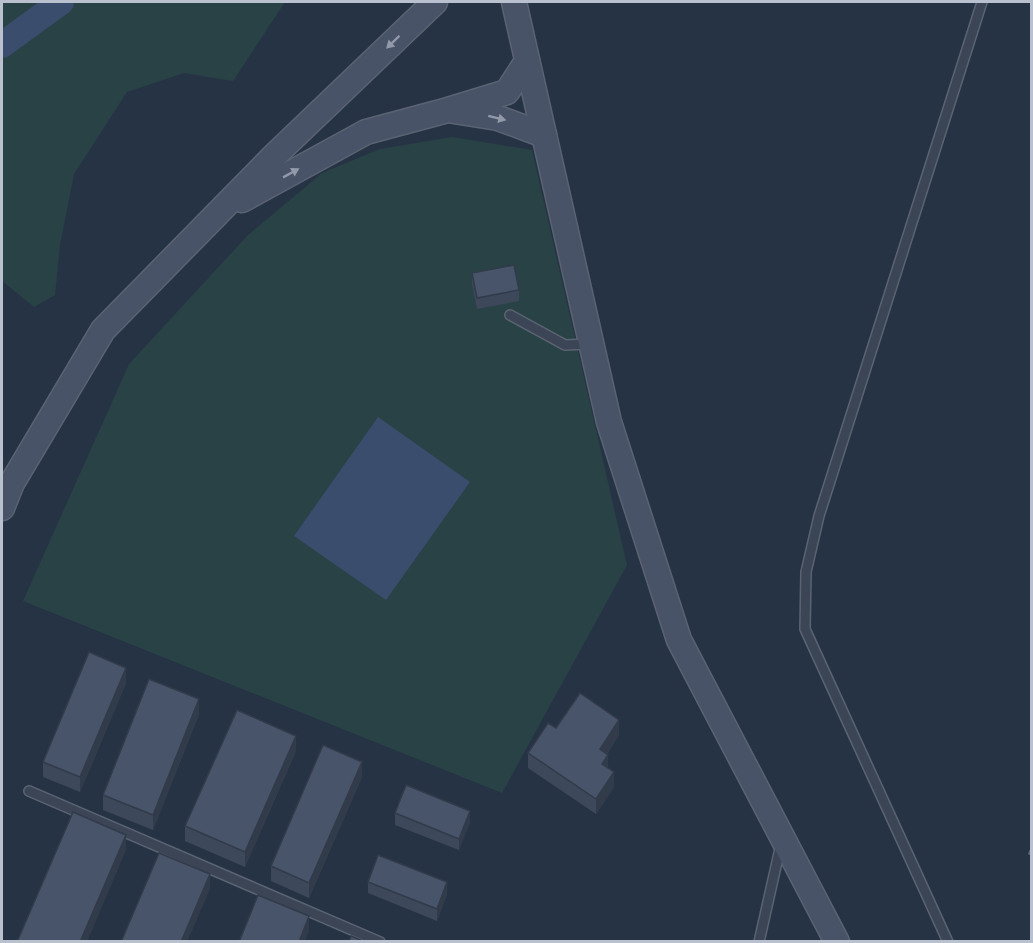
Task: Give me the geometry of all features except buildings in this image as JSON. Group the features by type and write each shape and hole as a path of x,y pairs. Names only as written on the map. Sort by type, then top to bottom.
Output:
{"street":[{"path":"2,508 12,483 103,330 276,154 435,2"},
{"path":"514,2 609,422 679,640 837,942"},
{"path":"222,211 366,132 507,92 527,61"},
{"path":"448,110 498,118 544,135"}],"lane":[{"path":"948,942 805,629 806,572 819,516 982,2"},
{"path":"510,315 565,345 591,344"},
{"path":"29,791 380,942"},
{"path":"759,942 783,837"}],"green space":[{"path":"2,2 285,2 233,81 184,73 127,92 74,174 60,245 55,295 34,307 2,281"},
{"path":"452,137 532,150 627,565 502,793 23,601 129,364 247,236 322,173 380,149"}],"water":[{"path":"378,417 470,482 386,600 294,536"}],"waterway":[{"path":"2,45 61,2"}],"railway":[{"path":"1030,855 1032,850"}]}
